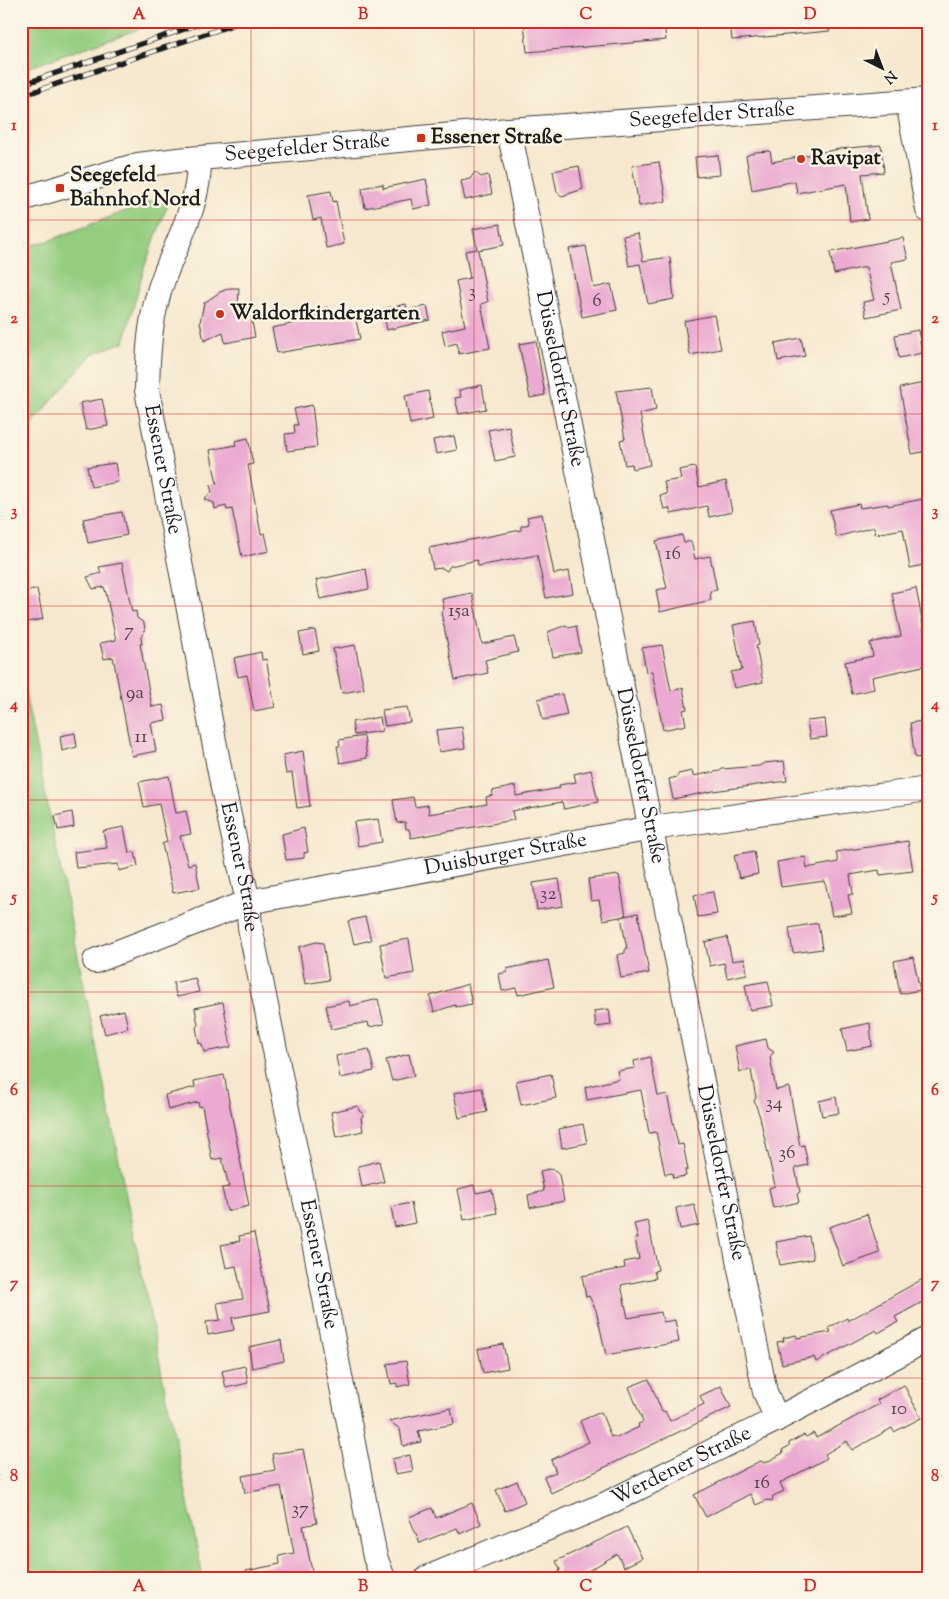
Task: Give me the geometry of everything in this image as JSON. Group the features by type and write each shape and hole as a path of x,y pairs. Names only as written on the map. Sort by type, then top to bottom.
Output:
{"street":[{"name":"Seegefelder Straße","path":"21,199 138,165 509,130 918,101"},
{"path":"918,101 928,210"},
{"name":"Düsseldorfer Straße","path":"509,130 765,1392 777,1418"},
{"name":"Essener Straße","path":"199,159 200,178 190,214 165,275 156,303 148,341 147,390 223,788 248,902 250,927 314,1242 375,1558 383,1578"},
{"name":"Duisburger Straße","path":"95,961 248,902 652,828 928,789"},
{"name":"Werdener Straße","path":"427,1578 604,1505 928,1339"}],"green space":[{"path":"21,21 162,21 21,70"},
{"path":"172,193 144,268 124,342 92,354 21,439 21,248 48,241"},
{"path":"21,673 203,1578 21,1578"}],"building":[{"path":"537,21 664,21 666,40 527,52 524,23"},
{"path":"730,21 829,21 830,31 732,40"},
{"path":"881,145 884,172 862,174 868,219 850,222 846,184 797,193 795,181 752,190 746,156 755,152 770,151 772,162 839,149"},
{"path":"718,155 720,175 697,177 695,157"},
{"path":"659,162 666,201 639,206 632,166"},
{"path":"579,166 583,189 562,196 557,192 553,171"},
{"path":"475,172 481,177 488,175 492,194 465,200 461,181 470,179"},
{"path":"426,179 431,205 413,209 411,199 365,208 362,188 383,184 383,188"},
{"path":"331,191 333,202 336,201 344,244 326,248 321,218 313,220 308,195"},
{"path":"500,224 504,245 478,250 488,302 481,304 490,348 459,354 457,343 445,346 442,331 465,326 456,281 470,278 465,251 477,249 473,229"},
{"path":"638,233 643,261 670,257 674,299 648,304 640,264 629,266 623,236"},
{"path":"903,238 908,259 891,262 901,310 866,317 863,302 874,300 866,267 834,274 830,252"},
{"path":"586,246 594,288 611,284 617,310 582,317 569,249"},
{"path":"230,288 239,288 238,309 249,307 255,337 225,343 223,332 204,341 200,322 204,303 220,292"},
{"path":"406,304 407,310 427,306 430,320 387,330 383,309"},
{"path":"328,307 330,320 355,315 360,339 277,353 272,328 315,319 314,311"},
{"path":"714,315 721,349 690,355 684,321"},
{"path":"918,330 922,353 899,358 895,335"},
{"path":"801,338 805,356 778,361 775,343"},
{"path":"536,341 545,395 530,398 519,344"},
{"path":"928,382 928,451 912,454 900,388"},
{"path":"482,385 486,409 459,414 455,398 461,397 459,390"},
{"path":"652,387 656,410 640,414 650,465 633,469 632,464 625,465 620,440 625,439 616,391"},
{"path":"428,391 433,419 410,424 405,396"},
{"path":"102,399 108,426 86,430 80,403"},
{"path":"312,405 317,447 287,451 285,434 295,433 294,425 298,425 294,409"},
{"path":"509,426 515,457 495,461 488,430"},
{"path":"454,436 457,450 436,454 433,440"},
{"path":"248,438 253,464 248,465 261,534 265,533 269,551 242,557 232,509 227,510 226,506 215,509 214,503 204,499 212,492 210,485 217,484 210,450 236,445 235,441"},
{"path":"115,463 118,482 91,487 87,467"},
{"path":"695,467 699,487 726,481 732,512 709,517 707,506 671,514 669,508 664,509 660,495 667,494 664,482 681,479 679,470"},
{"path":"928,498 928,564 910,568 903,529 875,534 874,527 836,537 830,510 859,504 860,508 888,504 888,506"},
{"path":"122,512 127,535 88,543 83,519"},
{"path":"542,514 554,574 569,571 573,593 546,598 537,555 478,566 477,560 450,566 447,571 442,568 433,569 429,548 521,530 521,526 529,524 527,517"},
{"path":"682,535 684,543 691,541 695,559 710,556 717,590 710,591 711,600 660,612 656,590 667,588 656,541"},
{"path":"122,563 132,612 136,611 137,618 144,623 145,630 141,637 142,644 140,644 152,707 163,705 166,720 151,723 156,751 132,756 113,657 104,659 100,643 116,640 106,593 104,587 93,589 87,577 101,573 99,567"},
{"path":"366,569 369,589 320,599 316,580"},
{"path":"916,588 924,631 928,630 928,665 872,677 874,689 852,694 845,662 873,656 870,643 901,636 892,593"},
{"path":"37,589 43,619 23,623 21,592"},
{"path":"472,593 482,644 514,637 518,652 485,660 488,673 455,680 441,612 444,609 442,599"},
{"path":"755,621 759,645 756,646 763,682 734,688 731,672 742,670 733,625"},
{"path":"566,625 569,628 576,626 581,652 553,657 548,632"},
{"path":"315,630 319,651 303,654 299,633"},
{"path":"355,645 364,689 342,693 333,649"},
{"path":"662,645 671,691 683,688 687,709 683,710 686,725 663,730 652,671 646,672 642,648"},
{"path":"261,652 262,660 266,659 275,707 254,711 247,675 238,677 234,658"},
{"path":"562,694 567,715 543,720 538,699"},
{"path":"407,707 410,722 385,726 382,710"},
{"path":"380,717 382,731 354,735 352,722"},
{"path":"825,719 827,737 810,739 807,721"},
{"path":"928,720 928,756 915,758 910,723"},
{"path":"462,727 465,748 439,752 436,730"},
{"path":"75,733 77,747 62,751 60,736"},
{"path":"364,736 367,758 340,763 337,746 340,746 339,740"},
{"path":"303,751 310,806 297,808 292,773 286,774 283,755"},
{"path":"784,761 787,781 713,791 673,799 669,779 677,777 678,774 692,771 693,776 722,769 759,766 764,763"},
{"path":"591,770 598,802 564,809 562,802 512,811 514,820 411,838 409,829 406,829 405,822 397,823 393,800 413,797 415,807 428,805 429,814 487,804 486,797 493,795 492,791 515,786 516,796 560,788 559,785 576,782 574,774"},
{"path":"169,776 176,813 186,811 191,834 180,836 188,865 195,863 200,888 173,893 162,844 167,842 159,804 144,807 139,782"},
{"path":"72,812 74,827 58,830 55,816"},
{"path":"378,819 382,842 358,846 354,822"},
{"path":"124,827 129,853 135,852 138,866 119,871 118,864 76,868 74,852 107,848 103,831"},
{"path":"304,828 308,852 304,853 304,858 286,860 282,834"},
{"path":"908,841 913,871 880,875 879,870 850,875 853,894 848,895 852,913 832,916 825,881 781,887 777,862 805,857 807,868 838,862 836,852"},
{"path":"754,851 758,874 739,878 734,855"},
{"path":"619,875 626,916 603,920 599,900 591,901 588,879"},
{"path":"559,879 563,906 537,910 533,883"},
{"path":"713,892 717,914 698,917 694,895"},
{"path":"638,913 649,973 621,978 617,955 625,953 627,949 621,917"},
{"path":"365,917 371,940 354,944 348,921"},
{"path":"818,923 822,949 793,953 789,928"},
{"path":"727,937 732,961 745,959 747,974 727,978 724,963 710,966 705,942"},
{"path":"409,939 414,973 386,978 380,944"},
{"path":"316,942 323,943 329,980 305,984 299,947"},
{"path":"913,957 920,990 900,994 894,961"},
{"path":"548,960 554,987 518,995 516,988 502,991 499,974 507,972 506,969"},
{"path":"195,978 199,992 177,997 173,983"},
{"path":"768,981 773,1006 750,1010 745,985"},
{"path":"468,984 472,1004 456,1007 455,1005 434,1012 430,996"},
{"path":"378,999 384,1024 369,1027 368,1022 331,1029 326,1006 349,1001 350,1006"},
{"path":"223,1002 231,1047 204,1052 202,1044 199,1043 195,1008"},
{"path":"609,1009 611,1025 596,1027 594,1011"},
{"path":"124,1010 128,1028 105,1034 100,1016"},
{"path":"870,1023 872,1046 847,1051 842,1029"},
{"path":"766,1039 768,1048 774,1052 770,1057 776,1090 789,1087 800,1146 804,1145 808,1165 795,1168 800,1192 797,1194 799,1202 773,1208 769,1188 775,1186 760,1117 754,1100 756,1098 751,1070 740,1072 735,1046"},
{"path":"369,1049 374,1071 340,1078 336,1056"},
{"path":"409,1054 414,1076 392,1081 386,1060"},
{"path":"650,1057 658,1096 667,1094 678,1145 683,1144 688,1170 685,1170 686,1176 673,1178 672,1173 665,1174 656,1132 649,1133 641,1090 587,1100 585,1087 619,1079 617,1071 635,1068 634,1061"},
{"path":"551,1074 556,1098 521,1105 516,1081"},
{"path":"224,1075 249,1206 227,1211 222,1188 229,1187 222,1158 212,1160 202,1106 199,1107 198,1102 168,1110 165,1095 195,1087 194,1081"},
{"path":"482,1088 487,1112 459,1118 454,1093"},
{"path":"836,1097 839,1113 822,1116 819,1101"},
{"path":"358,1106 359,1111 364,1114 361,1118 363,1131 336,1137 331,1112"},
{"path":"583,1124 587,1143 562,1148 559,1129"},
{"path":"379,1161 384,1182 362,1187 358,1166"},
{"path":"554,1170 559,1175 564,1201 530,1208 528,1195 544,1191 540,1171"},
{"path":"474,1185 476,1193 492,1190 497,1213 464,1220 458,1189"},
{"path":"411,1203 415,1223 395,1227 391,1207"},
{"path":"694,1204 699,1225 680,1229 676,1208"},
{"path":"867,1214 880,1253 843,1266 829,1227"},
{"path":"648,1221 658,1270 654,1271 656,1278 621,1285 628,1318 661,1312 663,1322 675,1320 679,1342 606,1355 596,1310 589,1296 586,1297 582,1276 625,1268 624,1262 639,1259 635,1238 638,1238 634,1224"},
{"path":"254,1233 270,1311 232,1318 234,1330 208,1335 206,1322 220,1320 217,1303 243,1299 236,1266 226,1268 221,1245 240,1241 239,1236"},
{"path":"809,1236 813,1259 780,1265 776,1242"},
{"path":"928,1276 928,1299 895,1317 898,1322 878,1333 876,1330 816,1362 814,1357 782,1364 777,1342 784,1341 783,1338 796,1335 797,1338 831,1332 828,1328 847,1318 848,1321"},
{"path":"281,1340 284,1361 252,1368 249,1347"},
{"path":"503,1344 508,1368 483,1373 478,1349"},
{"path":"406,1361 410,1384 397,1387 397,1383 391,1384 387,1364"},
{"path":"245,1366 248,1383 226,1388 222,1371"},
{"path":"649,1379 662,1412 665,1411 670,1421 704,1404 700,1396 721,1386 731,1407 551,1493 544,1477 556,1472 551,1460 589,1442 580,1421 601,1412 611,1437 614,1436 616,1438 639,1427 638,1424 643,1422 629,1387"},
{"path":"904,1385 921,1418 894,1432 892,1428 852,1450 847,1441 825,1454 827,1458 780,1483 784,1491 773,1496 772,1501 767,1500 756,1505 750,1494 706,1517 694,1495 760,1461 765,1463 783,1453 782,1450 789,1446 789,1443 804,1435 806,1437 814,1433 816,1438 879,1404 877,1400"},
{"path":"451,1408 454,1424 418,1431 421,1442 403,1446 400,1429 389,1421"},
{"path":"303,1449 317,1523 303,1526 313,1576 246,1578 246,1571 280,1564 279,1556 294,1553 281,1486 245,1493 242,1476 275,1470 272,1454"},
{"path":"410,1455 413,1471 395,1474 392,1459"},
{"path":"517,1481 525,1502 505,1511 496,1490"},
{"path":"472,1503 481,1524 460,1534 457,1528 420,1543 409,1517 432,1508 436,1518"},
{"path":"627,1527 642,1558 624,1567 617,1554 576,1578 557,1578 560,1569 556,1561"}],"railway":[{"path":"21,85 208,21"},
{"path":"21,96 244,21"}],"place":[{"name":"Essener Straße","path":"421,138"},
{"name":"Ravipat","path":"801,159"},
{"name":"Seegefeld Bahnhof Nord","path":"60,188"},
{"name":"Waldorfkindergarten","path":"220,314"}]}
